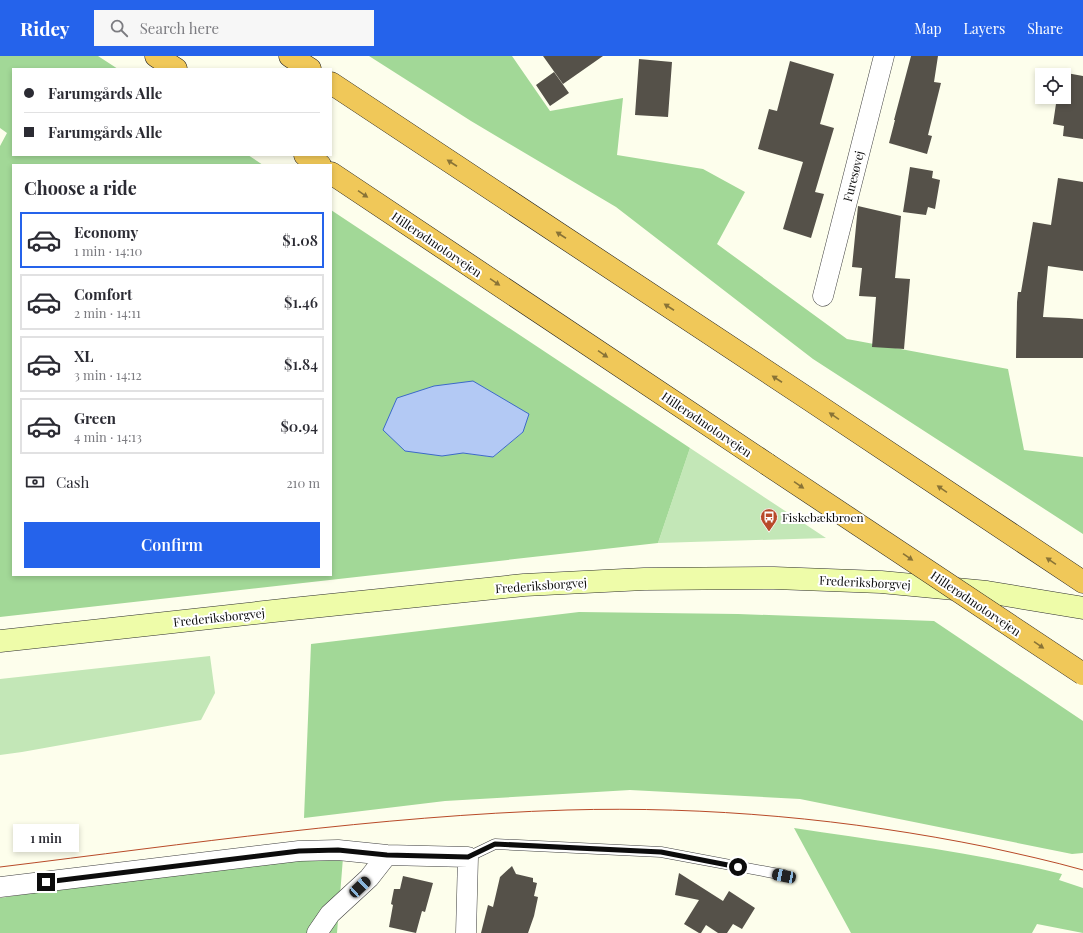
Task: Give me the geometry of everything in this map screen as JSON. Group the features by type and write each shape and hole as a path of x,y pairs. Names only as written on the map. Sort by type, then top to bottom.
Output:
{"highway":[{"path":"156,56 174,68"},
{"path":"290,56 308,68"},
{"path":"332,84 1083,582"},
{"path":"306,156 318,164"},
{"name":"Hillerødmotorvejen","path":"332,174 1083,674"}],"street":[{"name":"Furesøvej","path":"823,296 884,56"},
{"name":"Frederiksborgvej","path":"0,641 341,603 524,585 644,579 774,578 881,582 988,592 1083,608"},
{"path":"0,888 299,851 338,850 387,855 468,857 466,933"},
{"path":"317,933 330,914 369,878 387,855"}],"lane":[{"path":"468,857 495,844 661,852 784,876"}],"green space":[{"path":"0,56 98,56 116,68 12,68 12,156 250,156 262,164 12,164 12,576 332,576 332,211 690,448 658,543 0,617 0,146 7,133 0,128","holes":["523,432 493,457 463,453"]},
{"path":"369,56 512,56 550,111 623,98 617,155 703,169 745,192 717,244 847,339 1008,369 1024,450 1083,457 1083,534 813,359 616,207 471,121"},
{"path":"690,448 826,538 658,543"},
{"path":"579,612 738,614 934,621 1083,721 1083,853 1072,854 800,799 630,790 445,801 304,818 311,644"},
{"path":"210,656 215,693 201,720 0,755 0,679"},
{"path":"794,828 962,853 1062,874 1059,880 1083,888 1083,933 1037,924 1032,933 851,933"},
{"path":"344,845 337,933 0,933 0,898"}],"water":[{"path":"473,381 529,414 523,432 493,457 463,453 442,456 405,451 383,430 397,398 434,386"}],"building":[{"path":"543,56 603,56 563,84"},
{"path":"911,56 938,56 934,82 941,83 928,135 932,136 927,154 889,143"},
{"path":"639,59 672,62 668,117 635,115"},
{"path":"790,61 834,74 820,124 834,128 815,192 824,194 811,238 783,229 803,162 758,149 769,109 777,111"},
{"path":"554,72 569,93 550,106 536,85"},
{"path":"1071,74 1083,76 1083,139 1063,136 1064,126 1053,124 1056,104 1071,104"},
{"path":"910,167 933,171 932,178 940,180 935,209 928,207 926,215 903,212"},
{"path":"1058,178 1083,182 1083,271 1048,266 1043,317 1083,319 1083,358 1016,358 1018,292 1021,292 1033,222 1051,225"},
{"path":"858,206 901,216 895,278 910,279 904,349 872,347 876,297 859,296 862,268 852,267"},
{"path":"512,866 516,874 533,878 533,882 537,883 534,896 538,897 534,916 528,933 481,933 488,905 493,907 500,877"},
{"path":"679,873 723,901 729,891 755,908 742,929 733,924 727,933 718,933 706,925 701,933 699,933 684,924 699,900 675,895"},
{"path":"403,876 433,883 425,912 422,911 416,933 389,927 394,889 400,889"}],"tram line":[{"path":"0,867 212,840 425,818 496,813 620,809 673,810 778,816 831,822 935,837 987,847 1083,870"}],"place":[{"name":"Fiskebækbroen","path":"769,532"}],"route":[{"path":"46,882 299,851 338,850 387,855 468,857 495,844 661,852 738,867"}]}
